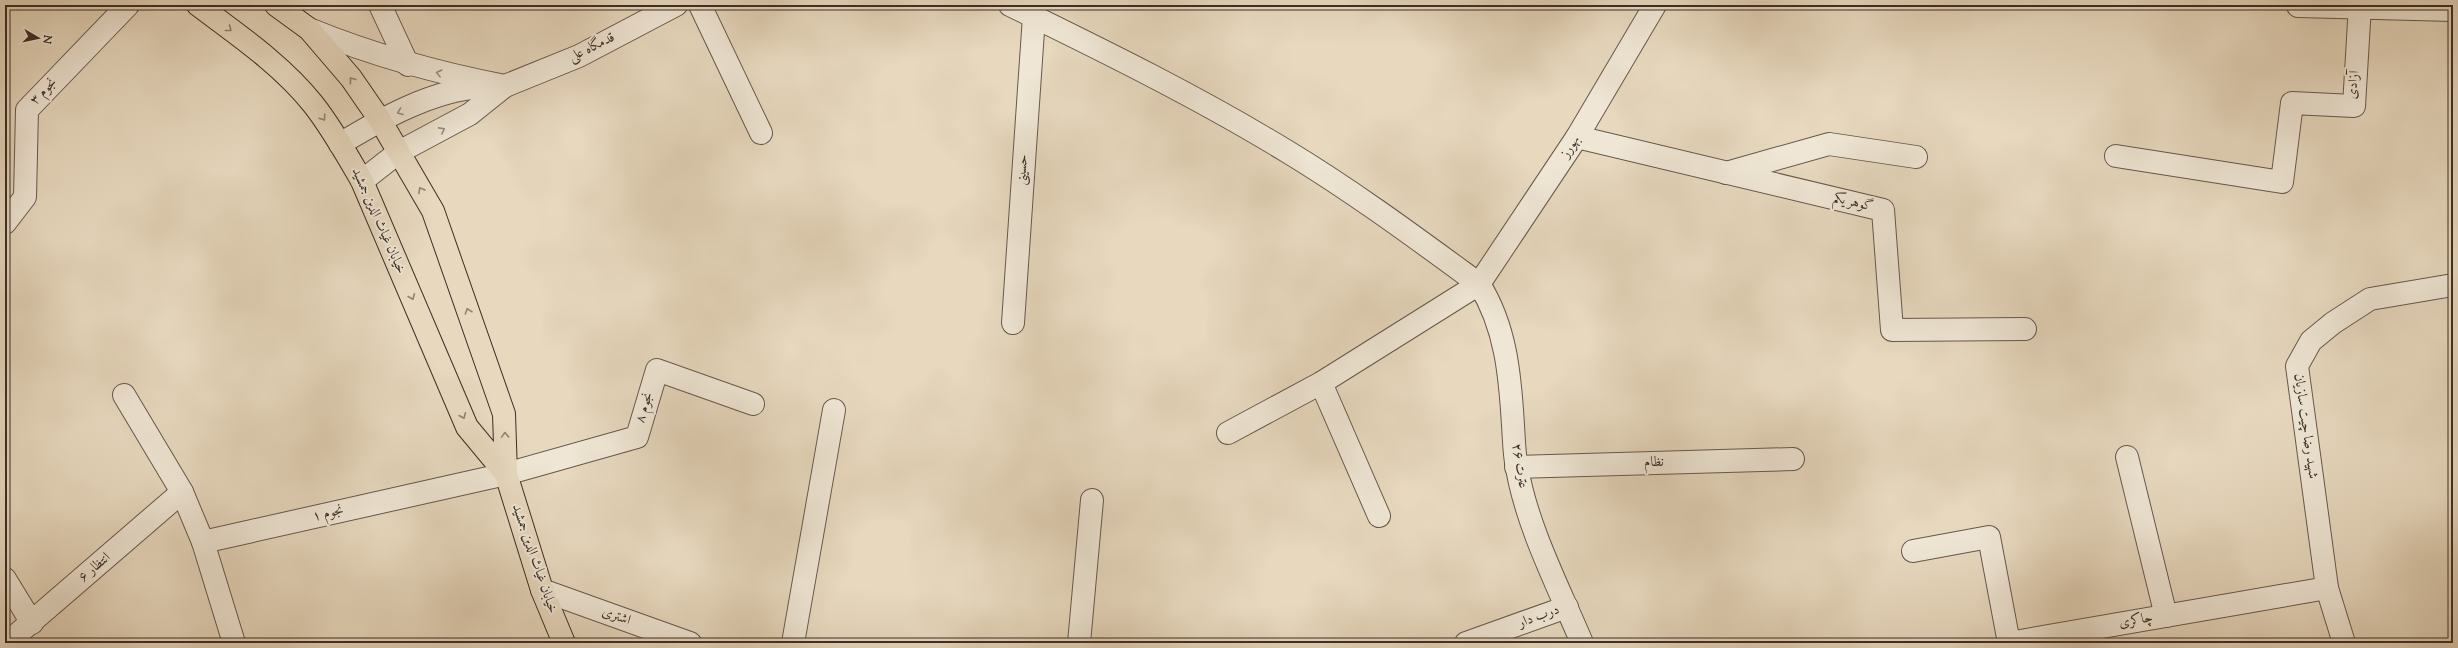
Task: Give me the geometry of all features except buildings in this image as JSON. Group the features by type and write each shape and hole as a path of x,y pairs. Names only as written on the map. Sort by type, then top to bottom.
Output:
{"main road":[{"name":"خیابان غیاث الدین جمشید","path":"198,5 269,59 312,104 340,144 362,181 467,427 506,474"},
{"name":"خیابان غیاث الدین جمشید","path":"276,5 309,29 352,78 380,120 433,211 504,414 506,474 542,590 564,643"}],"street":[{"name":"نجوم ۳","path":"5,223 25,197 27,110 128,5"},
{"path":"380,5 408,65"},
{"name":"قدمگاه علی","path":"505,86 579,56 676,5"},
{"path":"700,5 760,133"},
{"path":"1010,5 1134,66 1287,151 1345,188 1479,284 1321,383 1228,433"},
{"name":"بهورز","path":"1479,284 1577,137 1655,5"},
{"path":"2298,6 2360,6 2453,10"},
{"name":"آزادی","path":"2116,156 2282,182 2292,103 2354,106 2360,6"},
{"name":"حسینی","path":"1013,323 1034,16"},
{"path":"309,29 356,48 408,65 505,86"},
{"path":"340,144 380,120 460,89 505,86"},
{"path":"362,181 399,152 470,114 505,86"},
{"name":"گوهر یکم","path":"1577,137 1883,210 1892,330 2025,329"},
{"path":"1724,173 1829,144 1916,157"},
{"name":"عترت ۲۶","path":"1479,284 1492,304 1502,333 1510,376 1516,467 1531,518 1582,643"},
{"name":"شهید رضا چیت سازیان","path":"2344,643 2327,588 2297,366 2311,341 2333,323 2370,300 2453,285"},
{"name":"نجوم ۸","path":"506,474 637,436 657,370 753,404"},
{"path":"1321,383 1379,516"},
{"path":"124,395 182,492 203,542 234,643"},
{"path":"793,643 834,410"},
{"path":"2127,457 2166,616"},
{"name":"نظام","path":"1516,467 1792,459"},
{"name":"نجوم ۱","path":"203,542 506,474"},
{"name":"انتظار ۶","path":"7,643 182,492"},
{"path":"1080,643 1092,500"},
{"name":"چاکری","path":"1913,551 1989,537 2009,643 2327,588"},
{"path":"5,579 32,623"},
{"name":"اشتری","path":"542,590 690,643"},
{"name":"درب دار","path":"1466,643 1567,607"}]}
